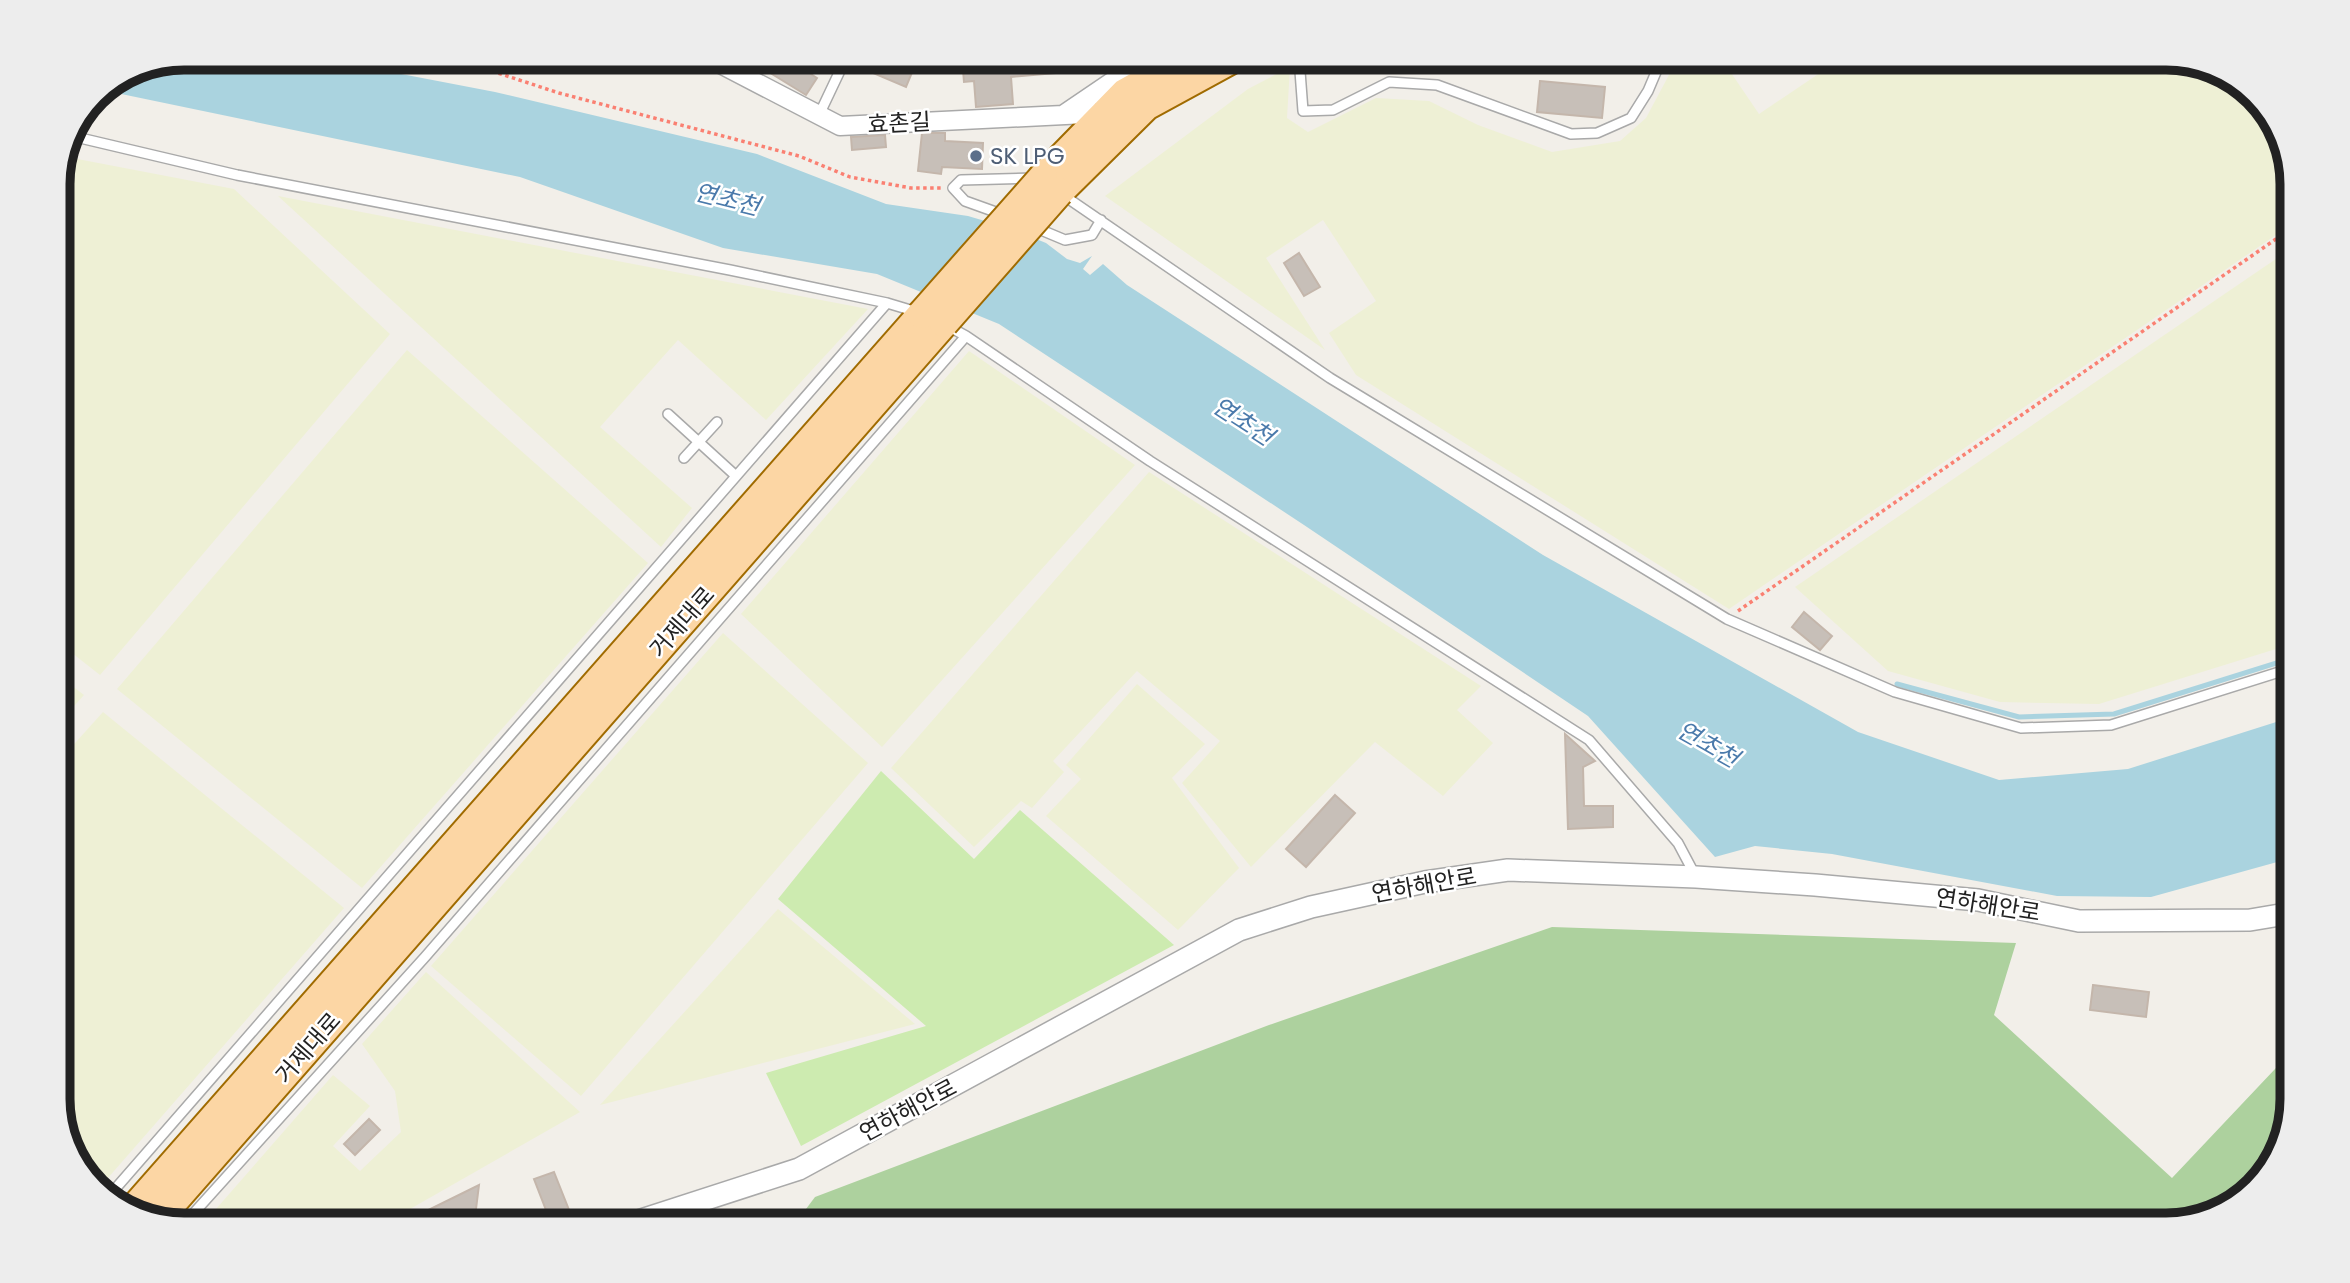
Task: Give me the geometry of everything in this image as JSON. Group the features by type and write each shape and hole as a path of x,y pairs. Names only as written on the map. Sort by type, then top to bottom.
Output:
{"main road":[{"name":"거제대로","path":"165,1211 944,324 1105,113 1125,93 1166,70"},
{"name":"거제대로","path":"1051,185 1146,106 1212,70"},
{"name":"거제대로","path":"139,1203 944,324"}],"street":[{"name":"효촌길","path":"732,70 840,126 1105,113"},
{"path":"1063,115 1129,70"},
{"name":"연하해안로","path":"663,1213 799,1169 1239,930 1311,907 1425,882 1508,870 1696,877 1978,900 2079,921 2250,920 2280,915"}],"lane":[{"path":"819,115 840,70"},
{"path":"1300,70 1303,111 1333,110 1389,82 1437,85 1571,134 1597,133 1631,118 1648,91 1657,70"},
{"path":"80,138 237,175 887,303 944,324 1150,461 1589,740 1678,843 1696,877"},
{"path":"1101,220 1092,235 1066,240 965,201 953,188 961,180 1051,185 1330,378 1727,619 1895,692 2021,728 2111,725 2280,672"},
{"path":"115,1189 887,303"},
{"path":"194,1213 443,936 944,324"},
{"path":"668,414 736,476"},
{"path":"684,458 717,422"}],"path":[{"path":"489,70 559,93 799,156 850,177 911,188 953,188"},
{"path":"1727,619 2280,236"}],"green space":[{"path":"1284,70 1290,70 1287,118 1308,132 1376,98 1429,101 1478,125 1552,152 1620,141 1646,118 1672,70 1729,70 1759,114 1824,70 2188,72 2229,89 2252,109 2261,121 2278,162 2280,232 1729,609 1356,375 1329,333 1376,301 1323,220 1266,258 1325,350 1105,196 1248,89"},
{"path":"73,158 234,189 390,334 100,675 70,651 70,177"},
{"path":"278,196 868,309 766,420 678,340 600,427 692,508 661,547"},
{"path":"2280,256 2280,648 2099,704 2000,702 1888,671 1795,587"},
{"path":"407,350 648,563 362,888 117,689"},
{"path":"969,351 1135,465 882,747 741,614"},
{"path":"1149,472 1481,686 1457,710 1493,743 1443,796 1375,742 1251,867 1182,783 1220,741 1137,671 1053,761 1064,772 1032,808 1021,801 974,847 891,768"},
{"path":"723,633 868,763 581,1096 431,966"},
{"path":"70,684 84,695 70,711"},
{"path":"1137,684 1205,744 1172,778 1239,868 1178,930 1046,816 1081,779 1066,765"},
{"path":"103,712 344,908 105,1181 82,1149 72,1121 70,1106 70,749"},
{"path":"881,771 974,859 1020,810 1174,945 801,1146 766,1073 926,1026 778,899"},
{"path":"778,909 915,1024 600,1105"},
{"path":"1552,927 2016,943 1994,1015 2172,1178 2280,1064 2279,1114 2268,1149 2252,1174 2241,1185 2223,1198 2181,1212 803,1213 815,1197 1269,1025"},
{"path":"426,972 580,1112 403,1213 212,1213 333,1075 370,1106 333,1146 360,1171 401,1132 395,1091 362,1044"}],"water":[{"name":"연초천","path":"184,70 380,70 495,92 757,154 886,204 968,216 1012,229 1046,243 1067,259 1080,263 1092,256 1083,269 1090,275 1103,264 1127,285 1543,555 1858,732 1999,780 2128,769 2280,721 2280,861 2151,897 2057,896 1832,854 1755,846 1715,857 1588,716 999,324 877,274 723,248 520,177 116,93 141,79 162,72"}],"building":[{"path":"765,70 805,70 817,78 806,95"},
{"path":"866,70 913,70 906,87"},
{"path":"963,70 1055,70 1055,73 1011,77 1013,104 976,107 974,81 964,82"},
{"path":"1540,81 1605,87 1602,118 1537,112"},
{"path":"922,133 945,133 945,141 983,143 982,169 942,167 941,174 918,171"},
{"path":"885,135 886,147 852,150 851,137"},
{"path":"1299,253 1320,287 1304,296 1284,263"},
{"path":"1804,612 1832,636 1820,650 1792,627"},
{"path":"1565,734 1595,761 1583,767 1584,806 1613,806 1613,827 1568,829"},
{"path":"1335,795 1355,813 1306,867 1286,849"},
{"path":"2093,985 2149,992 2146,1017 2090,1010"},
{"path":"369,1119 380,1130 355,1155 344,1144"},
{"path":"554,1172 570,1213 547,1213 534,1179"},
{"path":"479,1185 476,1213 422,1213"}],"waterway":[{"path":"1897,684 2019,717 2114,714 2280,662"}],"place":[{"name":"SK LPG","path":"976,156"}]}
